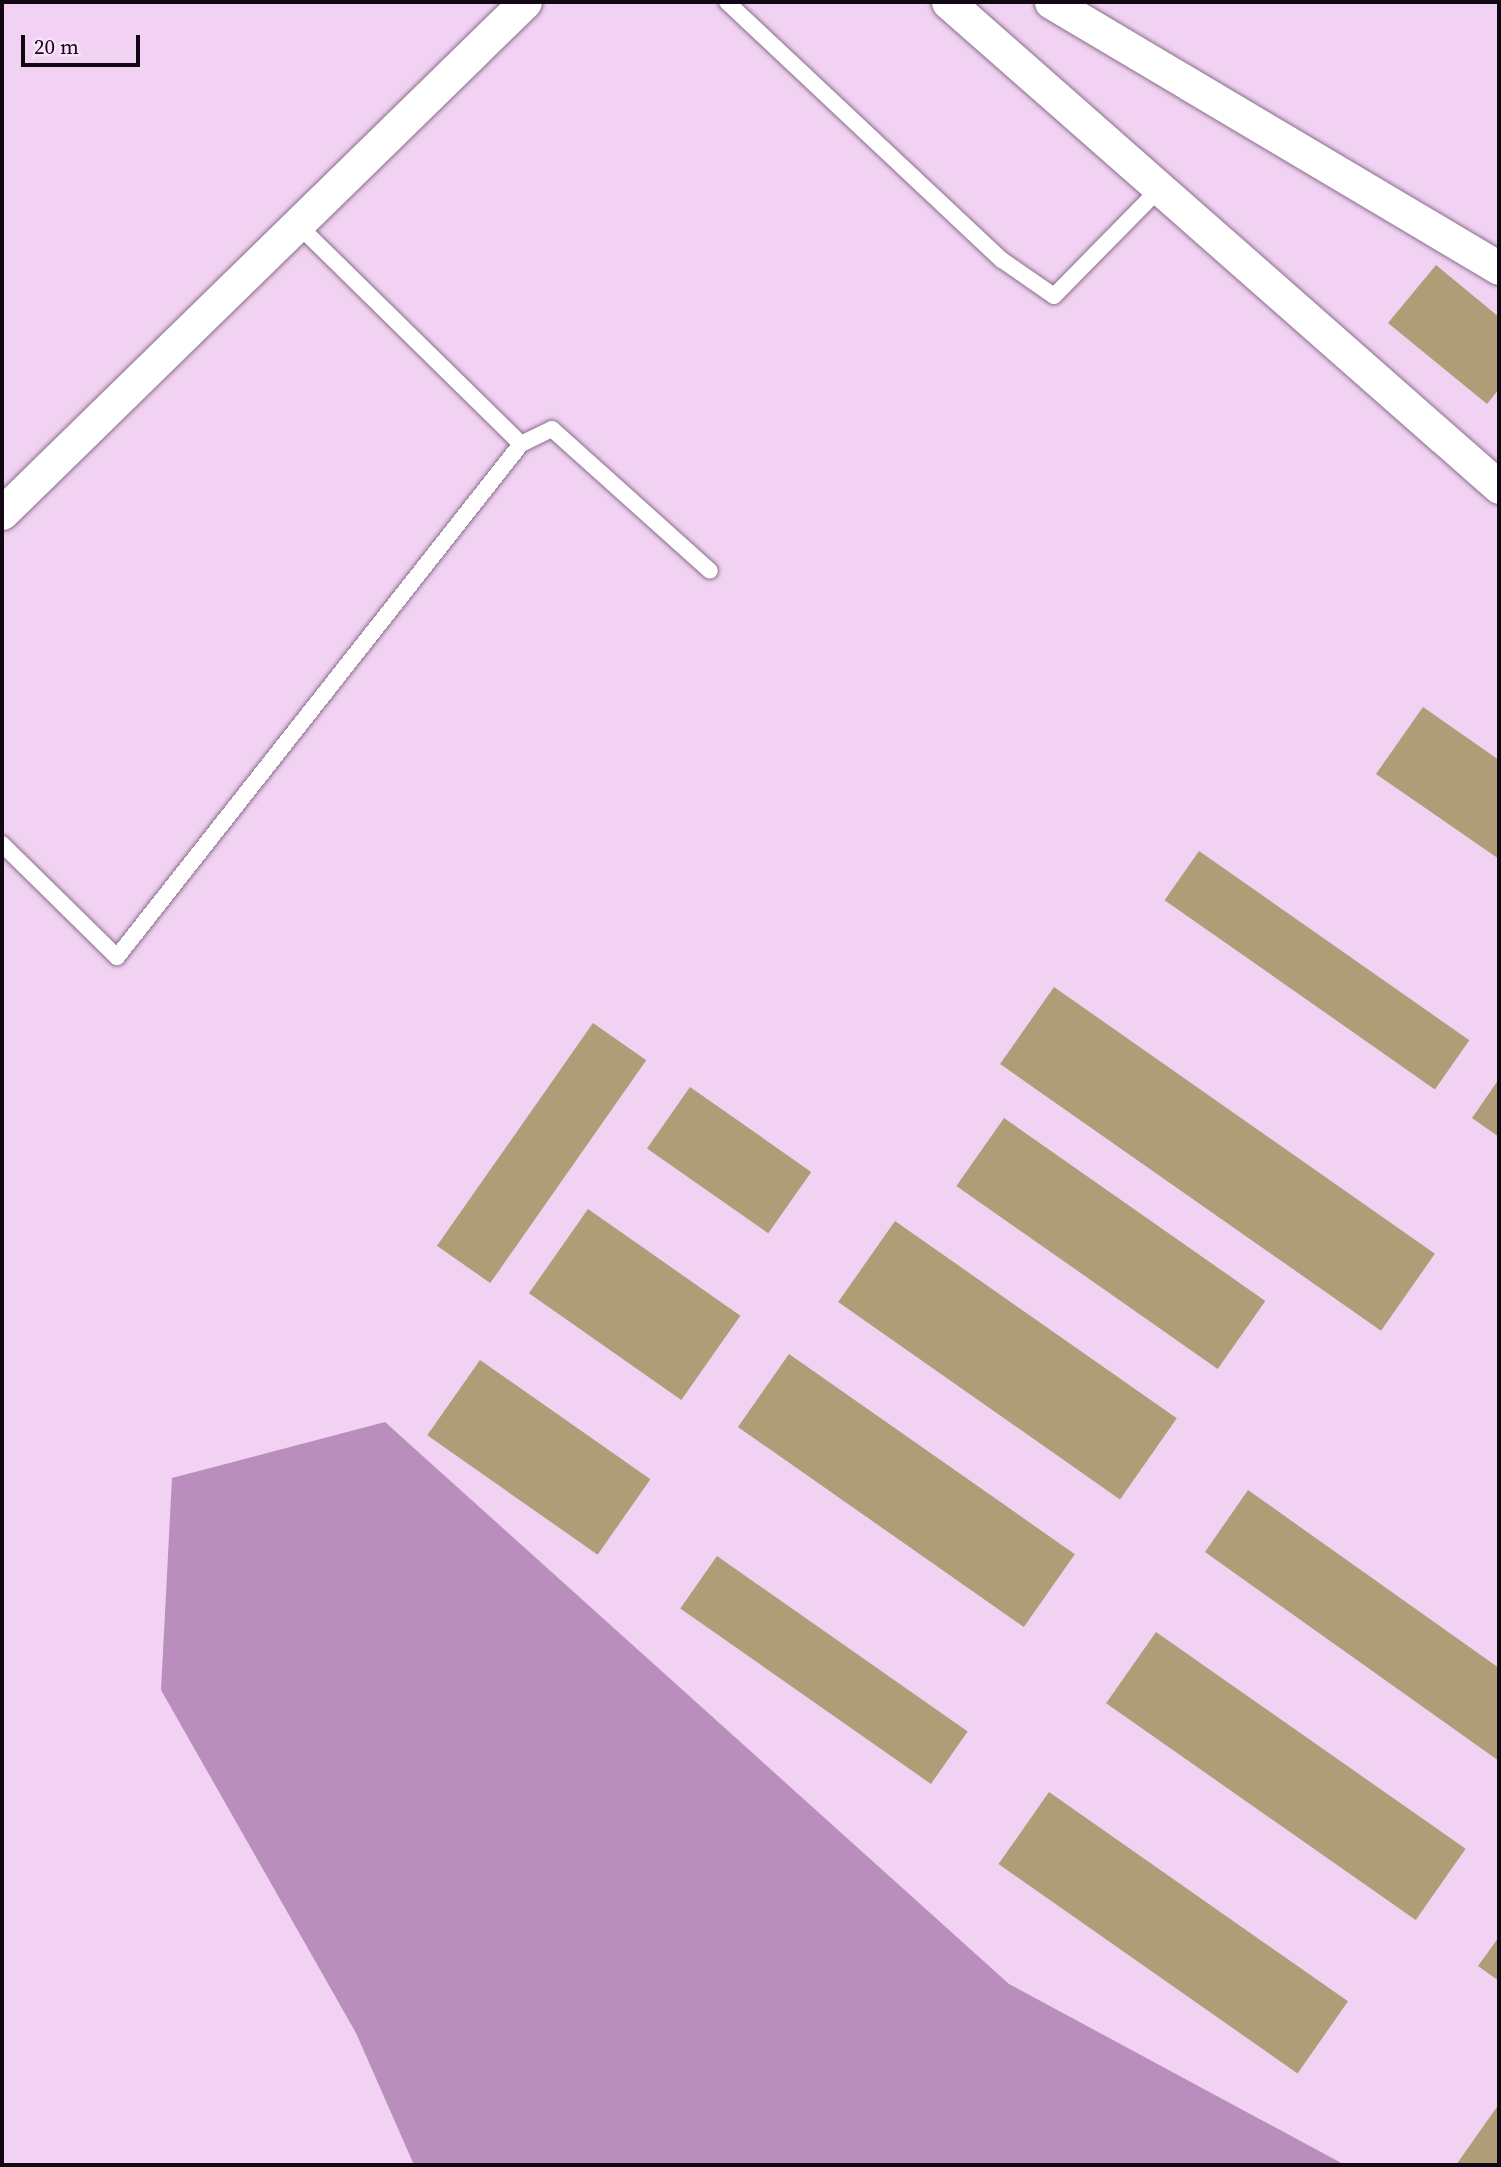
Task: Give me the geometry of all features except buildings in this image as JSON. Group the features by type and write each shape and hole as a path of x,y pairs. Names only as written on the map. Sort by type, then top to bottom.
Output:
{"street":[{"path":"2,513 525,2"},
{"path":"948,2 1499,487"},
{"path":"1051,2 1499,268"}],"lane":[{"path":"727,2 789,55 1002,260 1054,296 1160,188"},
{"path":"298,224 521,444"},
{"path":"2,844 117,957 521,444 552,429 710,571"}],"shaded area":[{"path":"385,1422 1009,1984 1345,2165 414,2165 356,2033 161,1690 172,1478"}]}
